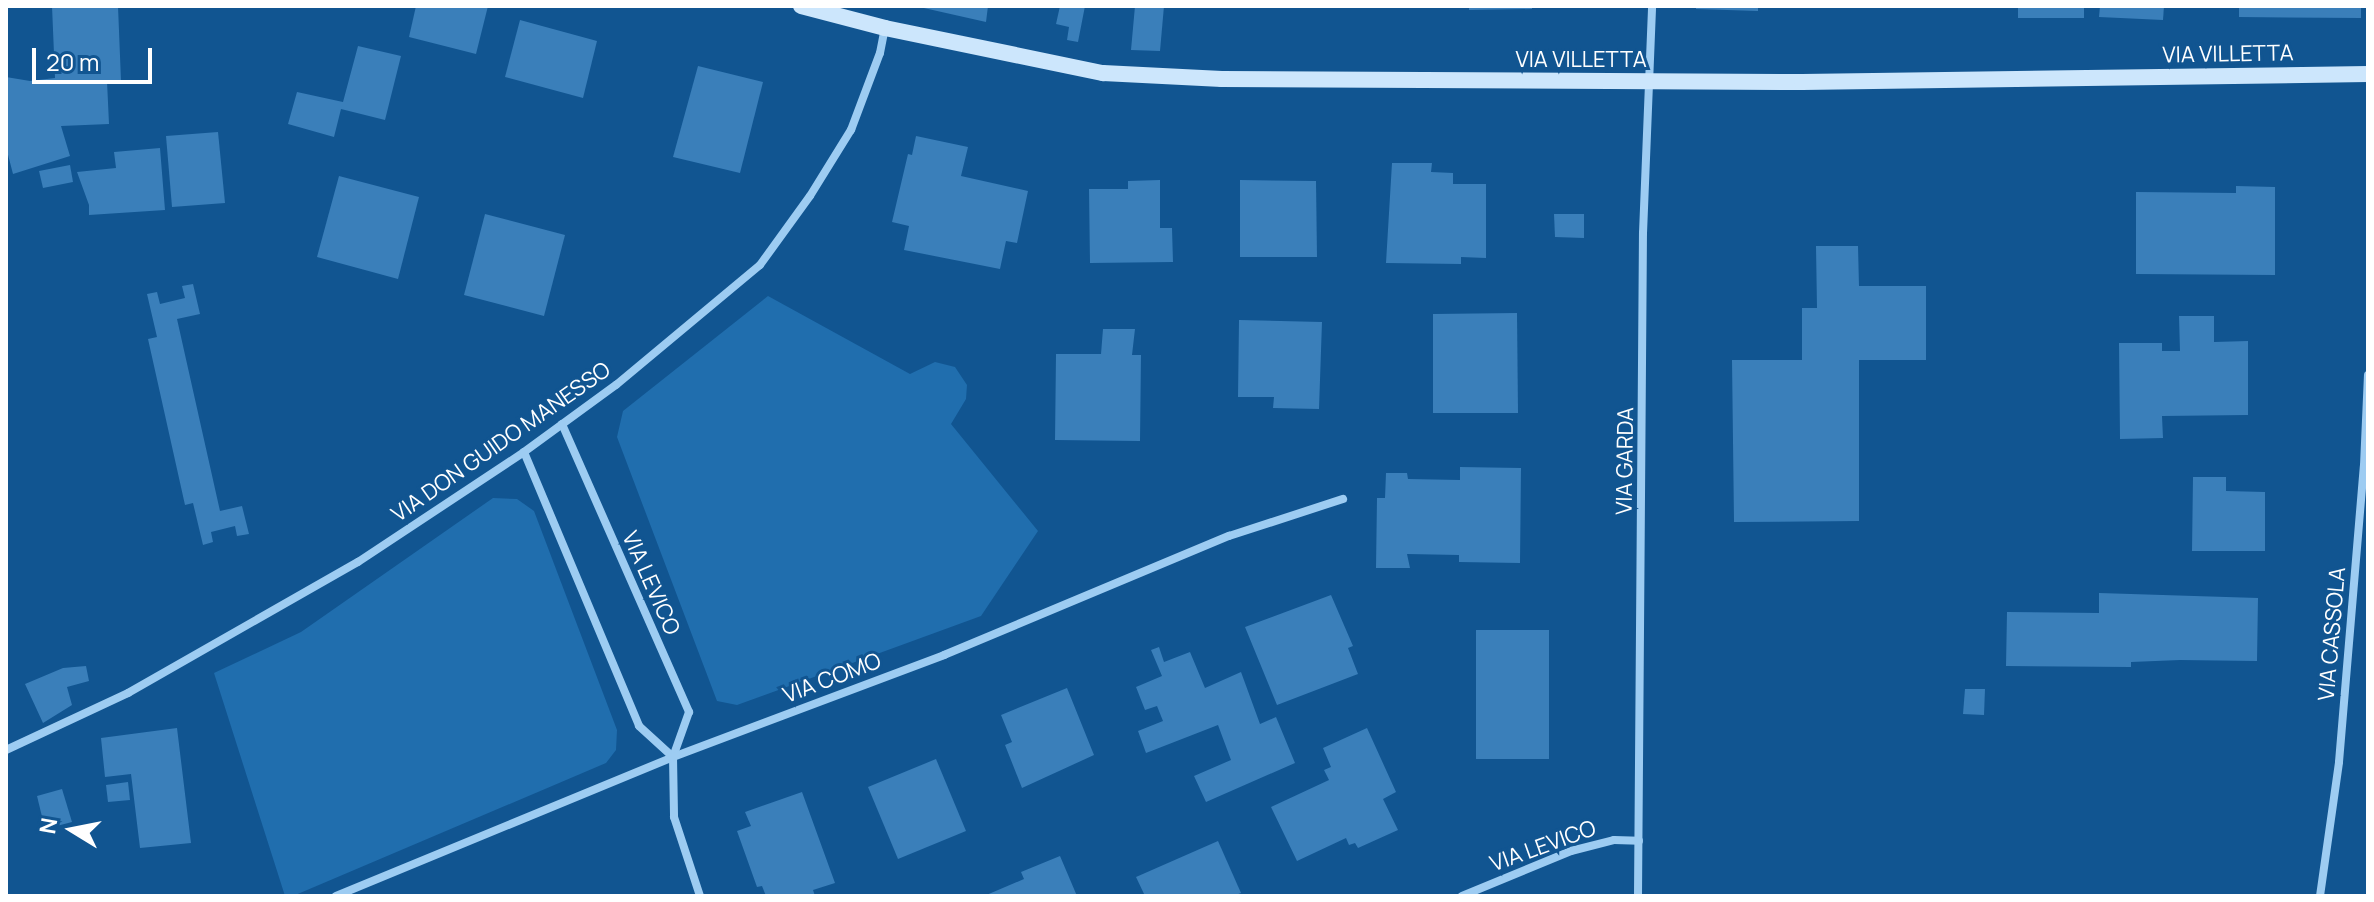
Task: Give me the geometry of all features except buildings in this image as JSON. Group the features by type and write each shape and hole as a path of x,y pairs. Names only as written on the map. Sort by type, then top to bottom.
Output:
{"street":[{"name":"VIA VILLETTA","path":"801,6 885,28 1103,73 1222,79 1648,82 2368,74"},
{"name":"VIA GARDA","path":"1638,896 1643,233 1652,6"},
{"name":"VIA DON GUIDO MANESSO","path":"6,750 128,693 358,562 524,452 616,385 760,265 810,196 851,130 880,53 885,28"},
{"name":"VIA CASSOLA","path":"2320,896 2339,762 2366,466 2368,375"},
{"name":"VIA LEVICO","path":"562,424 689,712 673,757 674,817 700,896"},
{"path":"524,452 639,726 673,757"},
{"name":"VIA COMO","path":"336,896 673,757 944,655 1229,536 1343,499"},
{"name":"VIA LEVICO","path":"1462,896 1571,851 1614,840 1639,841"}],"shaded area":[{"path":"768,296 910,374 935,362 955,367 967,385 966,399 951,424 1038,531 981,616 737,705 717,701 617,437 623,411"},
{"path":"493,498 517,499 534,511 617,730 616,750 606,763 293,896 285,896 214,673 301,632"}]}
